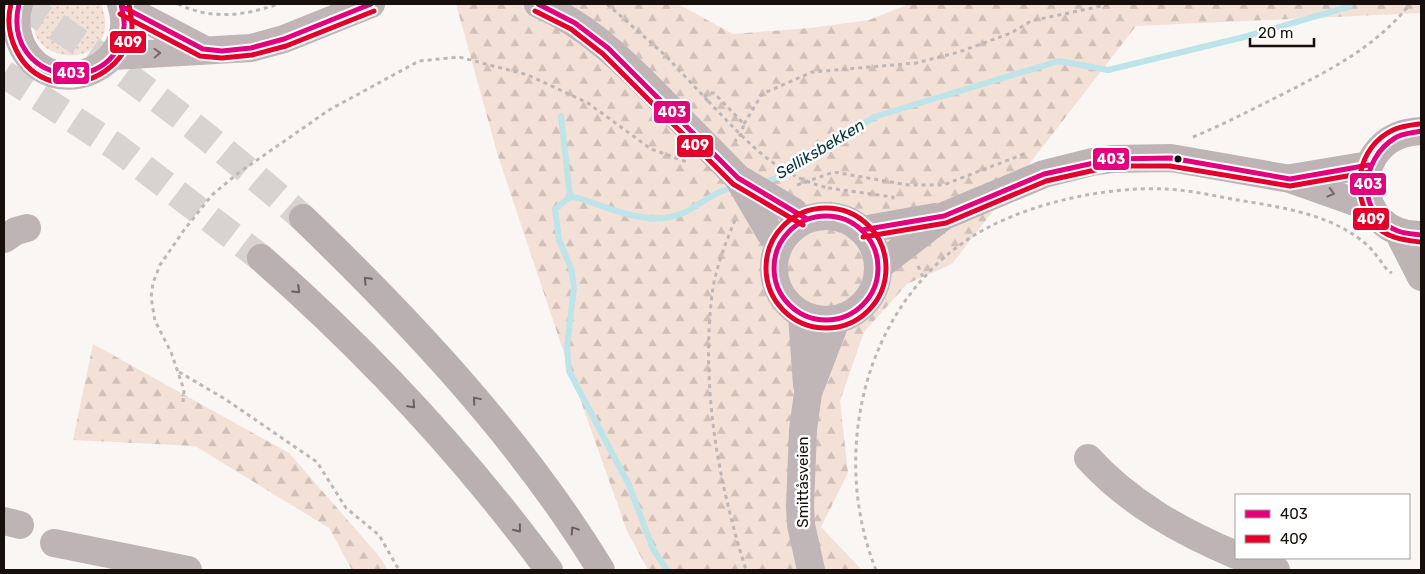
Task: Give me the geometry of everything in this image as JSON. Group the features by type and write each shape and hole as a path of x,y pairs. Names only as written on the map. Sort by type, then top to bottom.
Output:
{"highway":[{"path":"303,218 359,272 438,356 523,458 601,570"},
{"path":"261,258 310,302 419,413 493,498 549,570"}],"main road":[{"path":"19,4 10,28 32,61 41,68 57,74 73,76 84,74 104,64 112,56 123,33 122,6"},
{"path":"112,56 203,49 236,50 266,44 372,4"},
{"path":"538,4 557,13 593,36 624,63 738,178 773,241 773,268 777,287 787,303 802,315 824,320 836,320 856,312 864,304 875,287 879,266 874,246 862,230 855,224 837,216 817,216 798,205 738,178"},
{"path":"122,6 203,49"},
{"path":"773,241 789,230 798,205"},
{"name":"Smittåsveien","path":"802,315 808,394 800,456 800,506 810,570"},
{"name":"Smittåsveien","path":"808,394 836,320"}],"street":[{"path":"1408,275 1409,234 1387,225 1372,208 1366,187 1369,165 1375,153 1384,143 1396,135 1421,131"},
{"path":"862,230 944,216 1044,174 1112,159 1171,158 1290,178 1372,208"},
{"path":"1290,178 1369,165"},
{"path":"879,266 944,216"},
{"path":"1088,458 1115,484 1160,517 1201,540 1235,555"},
{"path":"54,544 188,570"},
{"path":"1245,559 1276,570"}],"path":[{"path":"178,4 203,13 232,15 278,4"},
{"path":"607,4 665,55 766,159 801,180 828,188 893,198"},
{"path":"732,145 741,134 744,124 762,94 812,72 916,63 959,52 1011,33 1031,21 1111,4"},
{"path":"1185,140 1237,117 1325,73 1366,48 1410,4"},
{"path":"183,402 184,390 178,372 171,352 155,321 151,297 152,283 160,265 212,195 237,174 328,110 419,60 459,57 528,75 600,109 652,149 678,160 696,164"},
{"path":"704,97 708,93 714,93 744,124"},
{"path":"798,205 834,172 908,185 943,185 1026,153"},
{"path":"876,570 862,532 854,472 858,417 867,379 881,344 910,296 948,254 973,235 1006,220 1071,198 1117,190 1168,189 1311,216 1334,224 1360,239 1376,255 1388,271 1408,275"},
{"path":"739,211 717,272 711,303 708,380 715,438 746,570"},
{"path":"732,212 735,219"},
{"path":"178,372 225,399 317,462 346,508 379,535 399,570"}],"green space":[{"path":"38,4 101,4 105,27 99,43 86,53 69,55 53,52 40,42 34,26"},
{"path":"456,4 678,4 733,34 810,28 869,20 909,4 1421,4 1421,13 1136,26 952,264 907,284 864,332 840,401 848,473 821,527 862,570 648,570 627,531 568,365 498,156"},
{"path":"93,344 289,453 379,556 388,570 352,570 329,528 195,446 73,440"}],"waterway":[{"name":"Selliksbekken","path":"762,183 776,178 811,152 877,116 1059,61 1108,70 1244,37 1348,7 1351,4"},
{"path":"561,116 570,197"},
{"name":"Selliksbekken","path":"667,570 653,549 629,485 569,371 567,347 574,287 571,268 559,240 555,209 570,197 579,198 630,215 657,218 670,217 683,213 721,191 735,187"}],"tunnel":[{"path":"21,4 95,53 166,105 303,218"},
{"path":"4,74 116,147 261,258"}],"transit line":[{"name":"409","path":"11,4 10,28 16,51 31,70 52,81 66,83 92,78 104,72 115,63 129,40 132,27 129,4"},
{"name":"403","path":"19,4 18,31 26,51 42,66 61,73 82,74 101,66 116,51 124,27 121,4"},
{"name":"403","path":"123,7 203,49 222,51 251,48 284,39 371,4"},
{"name":"403","path":"538,4 575,23 608,48 738,178 807,219"},
{"name":"409","path":"120,14 200,56 222,58 252,55 286,46 374,11"},
{"name":"409","path":"535,11 571,29 603,54 733,184 803,225"},
{"name":"409","path":"1419,124 1393,130 1371,148 1361,172 1360,186 1361,199 1366,212 1379,229 1396,238 1420,242"},
{"name":"403","path":"1421,131 1398,136 1383,147 1369,172 1367,186 1369,200 1374,213 1384,223 1401,232 1421,235"},
{"name":"403","path":"862,230 944,216 1044,174 1112,159 1171,158 1290,179 1369,165"},
{"name":"409","path":"863,237 946,223 1046,181 1113,166 1170,166 1290,186 1370,172"},
{"name":"409","path":"826,208 838,209 849,213 859,218 868,226 876,235 881,245 885,256 886,268 885,280 881,291 876,301 868,310 859,318 849,323 838,327 826,328 814,327 803,323 793,318 784,310 776,301 771,291 767,280 766,268 767,256 771,245 776,235 784,226 793,218 803,213 814,209 826,208"},
{"name":"403","path":"826,216 846,220 855,224 863,231 870,239 874,248 878,268 874,288 870,297 863,305 855,312 846,316 826,320 806,316 797,312 789,305 782,297 778,288 774,268 778,248 782,239 789,231 797,224 806,220 826,216"}]}
